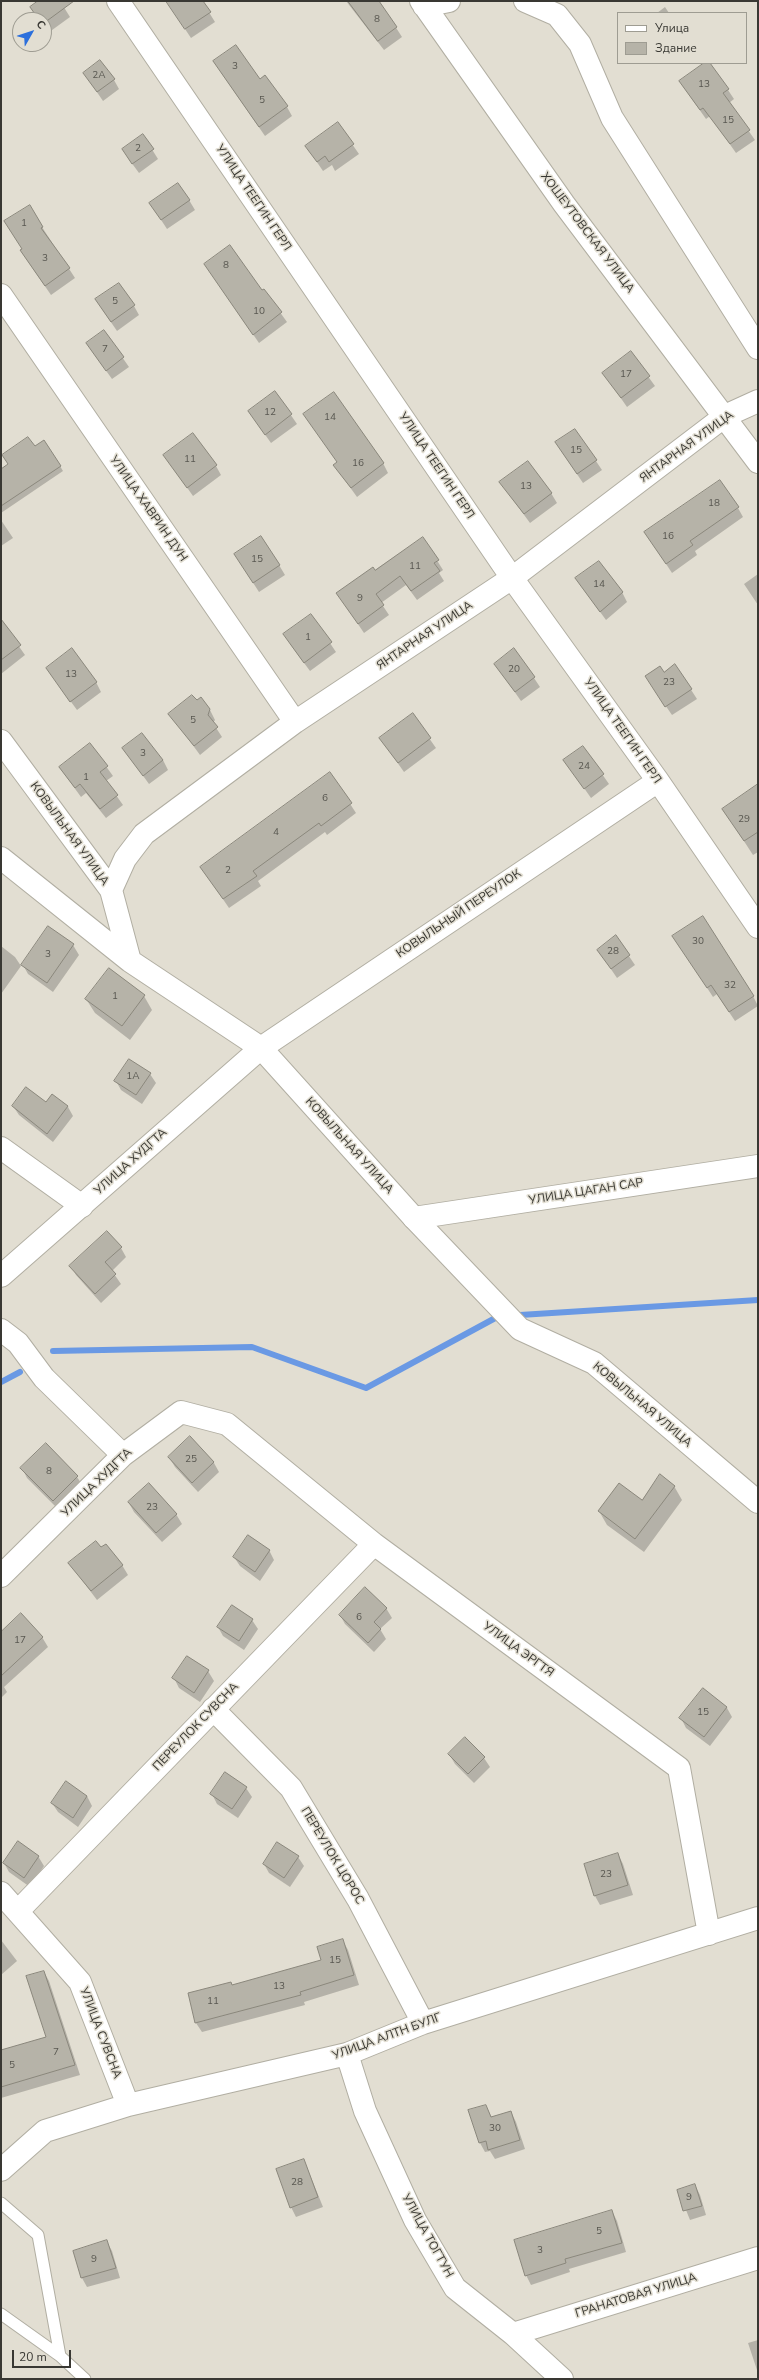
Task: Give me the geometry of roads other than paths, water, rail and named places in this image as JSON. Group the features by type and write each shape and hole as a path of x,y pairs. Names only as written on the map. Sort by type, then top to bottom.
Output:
{"street":[{"name":"УЛИЦА ТЕЕГИН ГЕРЛ","path":"118,1 512,578 658,781 758,927"},
{"path":"422,3 449,1"},
{"path":"525,1 557,15 580,44 612,118 758,348"},
{"name":"ХОШЕУТОВСКАЯ УЛИЦА","path":"422,3 564,204 725,416 758,462"},
{"name":"УЛИЦА ХАВРИН ДУН","path":"1,296 295,722"},
{"name":"ЯНТАРНАЯ УЛИЦА","path":"111,890 125,859 144,834 295,722 512,578 725,416 758,400"},
{"name":"КОВЫЛЬНАЯ УЛИЦА","path":"1,742 111,890 130,961 260,1048 414,1218 520,1329 594,1363 758,1502"},
{"name":"КОВЫЛЬНЫЙ ПЕРЕУЛОК","path":"260,1048 658,781"},
{"path":"1,858 130,961"},
{"name":"УЛИЦА ХУДГТА","path":"1,1276 260,1048"},
{"path":"1,1148 82,1206"},
{"name":"УЛИЦА ЦАГАН САР","path":"414,1218 758,1166"},
{"path":"1,1330 18,1343 44,1378 123,1455"},
{"name":"УЛИЦА ХУДГТА","path":"1,1576 123,1455 181,1412 227,1424"},
{"name":"УЛИЦА ЭРГТЯ","path":"227,1424 374,1544 679,1768 709,1934"},
{"name":"ПЕРЕУЛОК СУВСНА","path":"18,1911 374,1544"},
{"name":"ПЕРЕУЛОК ЦОРОС","path":"214,1709 291,1788 358,1899 423,2023"},
{"name":"УЛИЦА СУВСНА","path":"1,1893 80,1982 128,2105"},
{"name":"УЛИЦА АЛТН БУЛГ","path":"1,2170 45,2131 128,2105 347,2054 423,2023 758,1918"},
{"name":"УЛИЦА ТОГТУН","path":"347,2054 365,2110 415,2220 455,2288 513,2334 562,2379"},
{"name":"ГРАНАТОВАЯ УЛИЦА","path":"513,2334 758,2258"}],"lane":[{"path":"1,2203 38,2236 60,2356"},
{"path":"1,2314 60,2356 85,2379"}],"waterway":[{"path":"520,1315 758,1300"},
{"path":"53,1351 252,1347 366,1388 499,1316"},
{"path":"1,1382 20,1372"}]}
